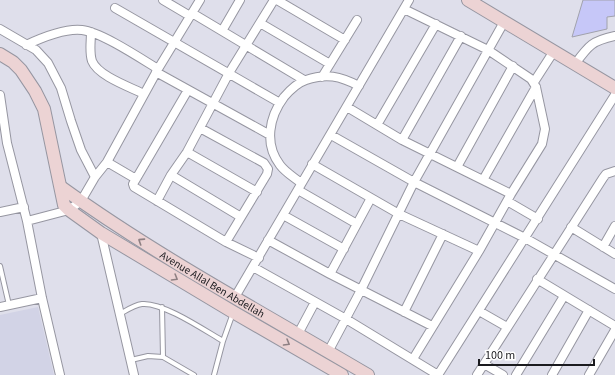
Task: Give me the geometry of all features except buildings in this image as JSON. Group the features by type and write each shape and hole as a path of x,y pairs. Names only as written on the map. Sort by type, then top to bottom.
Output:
{"street":[{"path":"163,0 222,31 304,80"},
{"path":"27,221 69,210 81,201 95,177 107,162 157,71 200,0"},
{"path":"222,31 240,0"},
{"path":"157,201 171,175 187,152 229,73 274,0"},
{"path":"277,0 345,40"},
{"path":"235,297 409,0"},
{"path":"468,0 615,88"},
{"path":"115,8 280,103"},
{"path":"404,9 488,50 527,75 535,85 544,122 545,137 496,223 413,359"},
{"path":"322,77 357,20"},
{"path":"328,352 361,290 414,182 504,22"},
{"path":"260,23 330,64"},
{"path":"377,125 436,24"},
{"path":"0,29 36,50 48,63 61,88 70,121 81,150 95,177"},
{"path":"26,45 45,37 71,30 91,32 111,42 188,90 270,136"},
{"path":"91,32 90,53 92,60 98,68 106,75 144,94"},
{"path":"402,140 461,36"},
{"path":"575,64 587,48 599,40 615,36"},
{"path":"483,180 554,51"},
{"path":"0,54 14,62 21,70 35,91 44,109 64,205 69,210"},
{"path":"457,167 513,66"},
{"path":"357,224 300,186 280,166 272,150 270,136 272,123 280,103 295,86 304,80 334,76 346,79 359,86"},
{"path":"188,90 133,184 136,189 226,242 259,258"},
{"path":"0,95 7,143 24,207 42,298 60,375"},
{"path":"253,267 346,319 438,375 615,95"},
{"path":"347,107 402,140 483,180 538,219"},
{"path":"200,128 267,166 268,169 267,174 226,242"},
{"path":"331,135 414,182 526,238 553,255 614,286"},
{"path":"187,152 256,192"},
{"path":"107,162 136,179"},
{"path":"312,164 399,214 479,251"},
{"path":"477,375 603,178 606,174 615,171"},
{"path":"171,175 241,217"},
{"name":"Avenue Allal Ben Abdellah","path":"61,187 86,206 160,254 368,375"},
{"path":"330,274 371,198"},
{"path":"0,212 24,207"},
{"name":"Avenue Allal Ben Abdellah","path":"69,210 100,233 342,375"},
{"path":"283,215 344,249"},
{"path":"603,247 615,226"},
{"path":"571,228 615,254"},
{"path":"100,233 134,375"},
{"path":"404,312 443,234"},
{"path":"268,240 330,274 432,326"},
{"path":"538,279 615,326"},
{"path":"516,375 564,296"},
{"path":"0,307 42,298"},
{"path":"298,334 315,302"},
{"path":"552,375 589,310"},
{"path":"479,311 507,327"},
{"path":"589,375 615,330"},
{"path":"484,364 503,375"}],"lane":[{"path":"0,266 9,305"},
{"path":"120,314 136,305 154,304 223,341"},
{"path":"162,307 163,357"},
{"path":"214,375 223,341 233,312"},
{"path":"131,360 148,356 163,357 194,375"}],"shaded area":[{"path":"38,307 54,375 0,375 0,315"}]}
